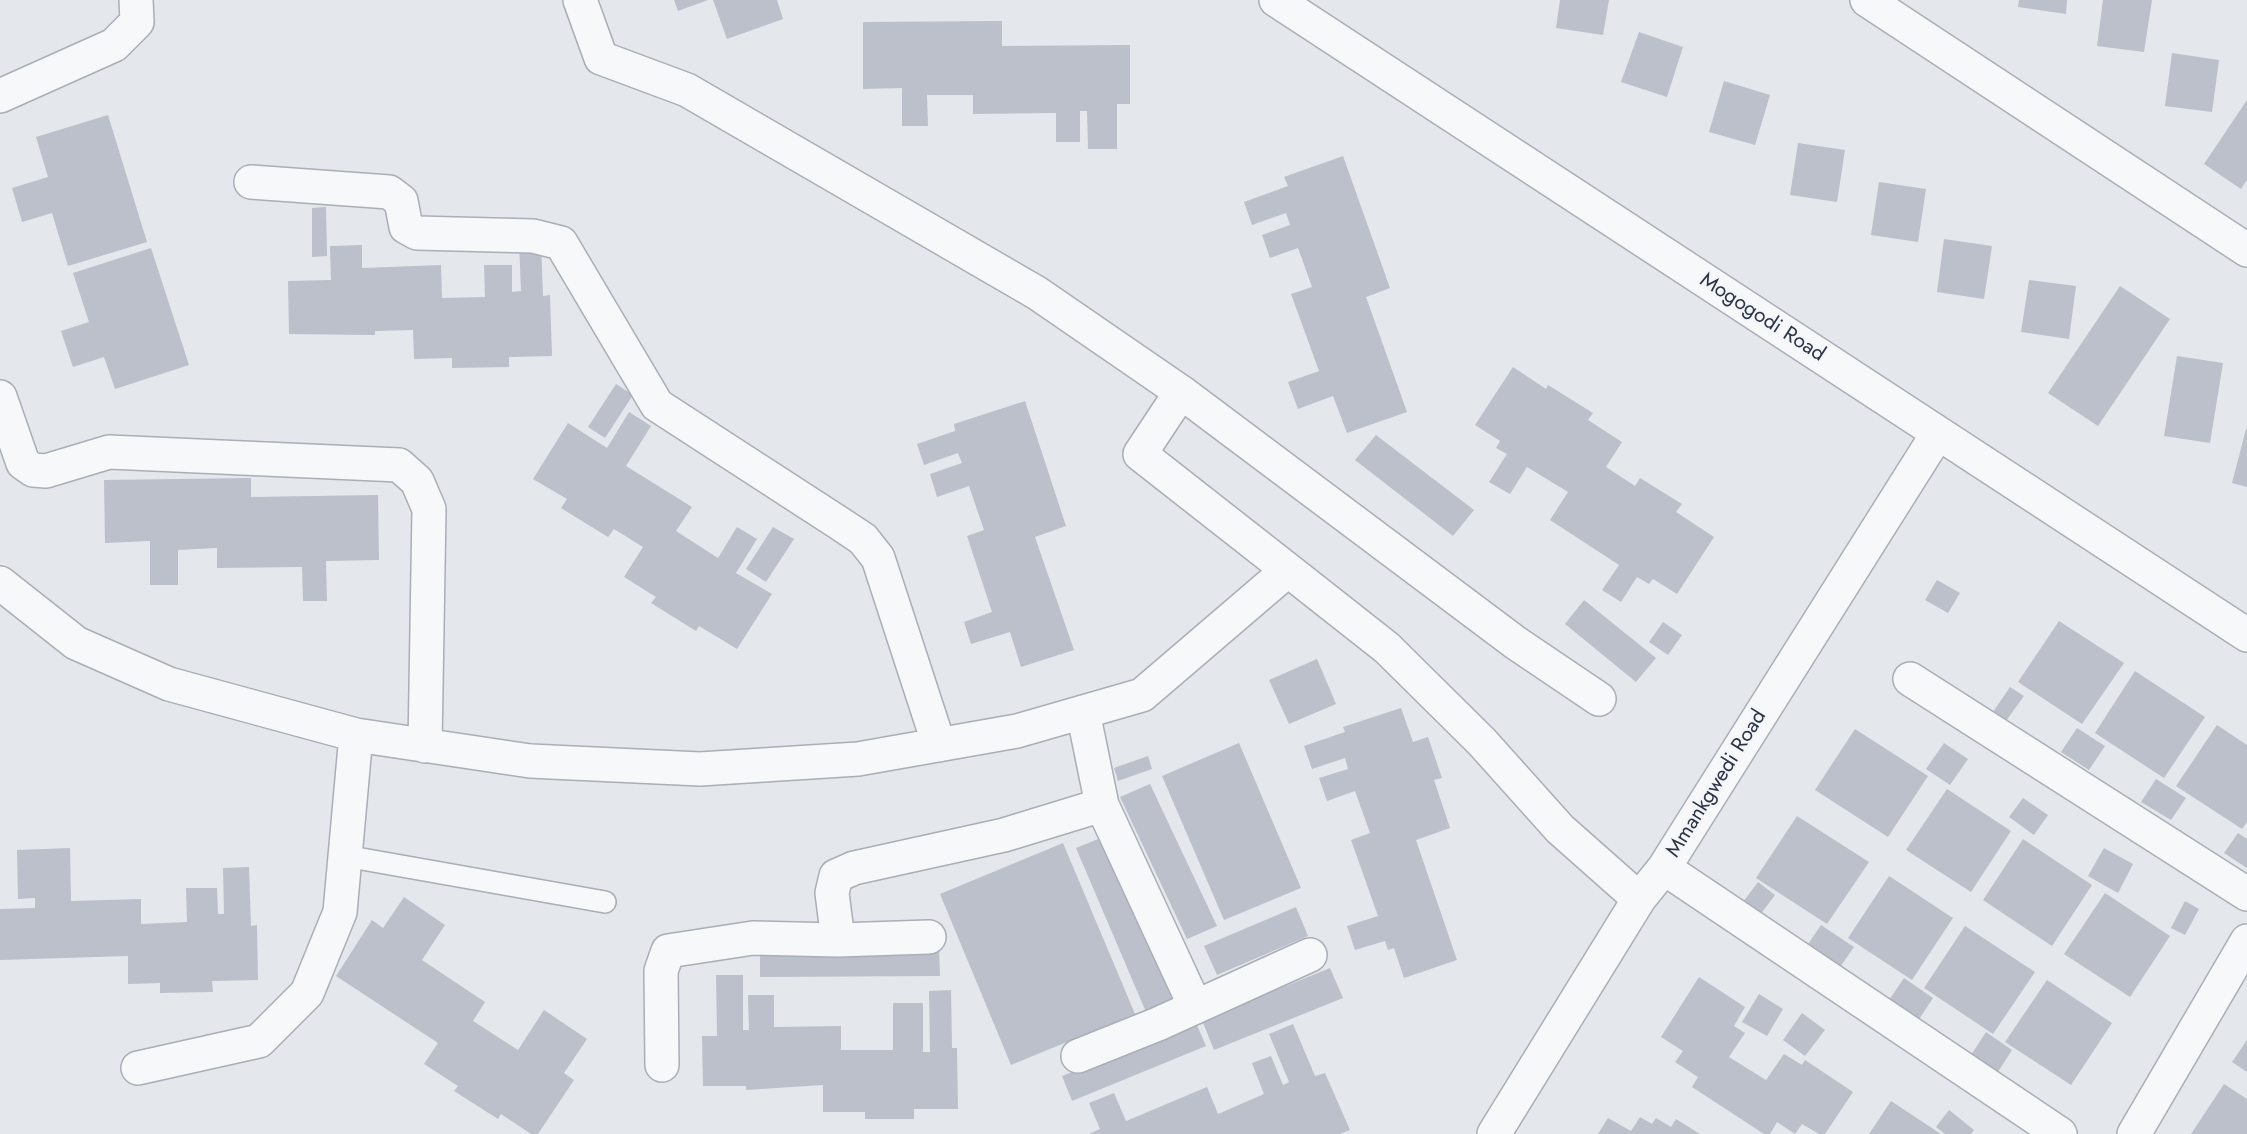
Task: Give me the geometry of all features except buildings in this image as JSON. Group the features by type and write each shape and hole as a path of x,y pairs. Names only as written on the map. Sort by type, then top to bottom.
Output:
{"street":[{"path":"0,96 114,45 137,22 136,0"},
{"path":"580,0 601,58 697,95 1037,293 1180,392 1516,642 1599,699"},
{"name":"Mogogodi Road","path":"1276,0 2247,635"},
{"path":"1867,0 2247,250"},
{"path":"251,182 389,192 400,201 406,227 417,233 533,236 561,243 657,405 840,523 863,539 878,558 939,745"},
{"path":"1180,392 1140,454 1387,648 1482,742 1560,830 1639,899"},
{"path":"0,397 23,463 33,470 46,471 109,452 399,465 417,481 429,508 425,746"},
{"name":"Mmankgwedi Road","path":"1494,1134 1639,899 1664,868 1938,433"},
{"path":"0,584 76,643 169,684 356,735 530,761 700,769 858,759 1017,731 1142,695 1288,570"},
{"path":"1910,679 2247,894"},
{"path":"1083,712 1102,805 1195,1006"},
{"path":"138,1068 259,1041 307,993 340,912 356,735"},
{"path":"838,940 832,894 836,876 854,868 1004,835 1102,805"},
{"path":"1664,868 2060,1134"},
{"path":"662,1065 661,971 668,951 753,938 838,940 929,937"},
{"path":"2134,1134 2247,941"},
{"path":"1078,1056 1158,1024 1310,955"}],"lane":[{"path":"345,856 605,902"}]}
